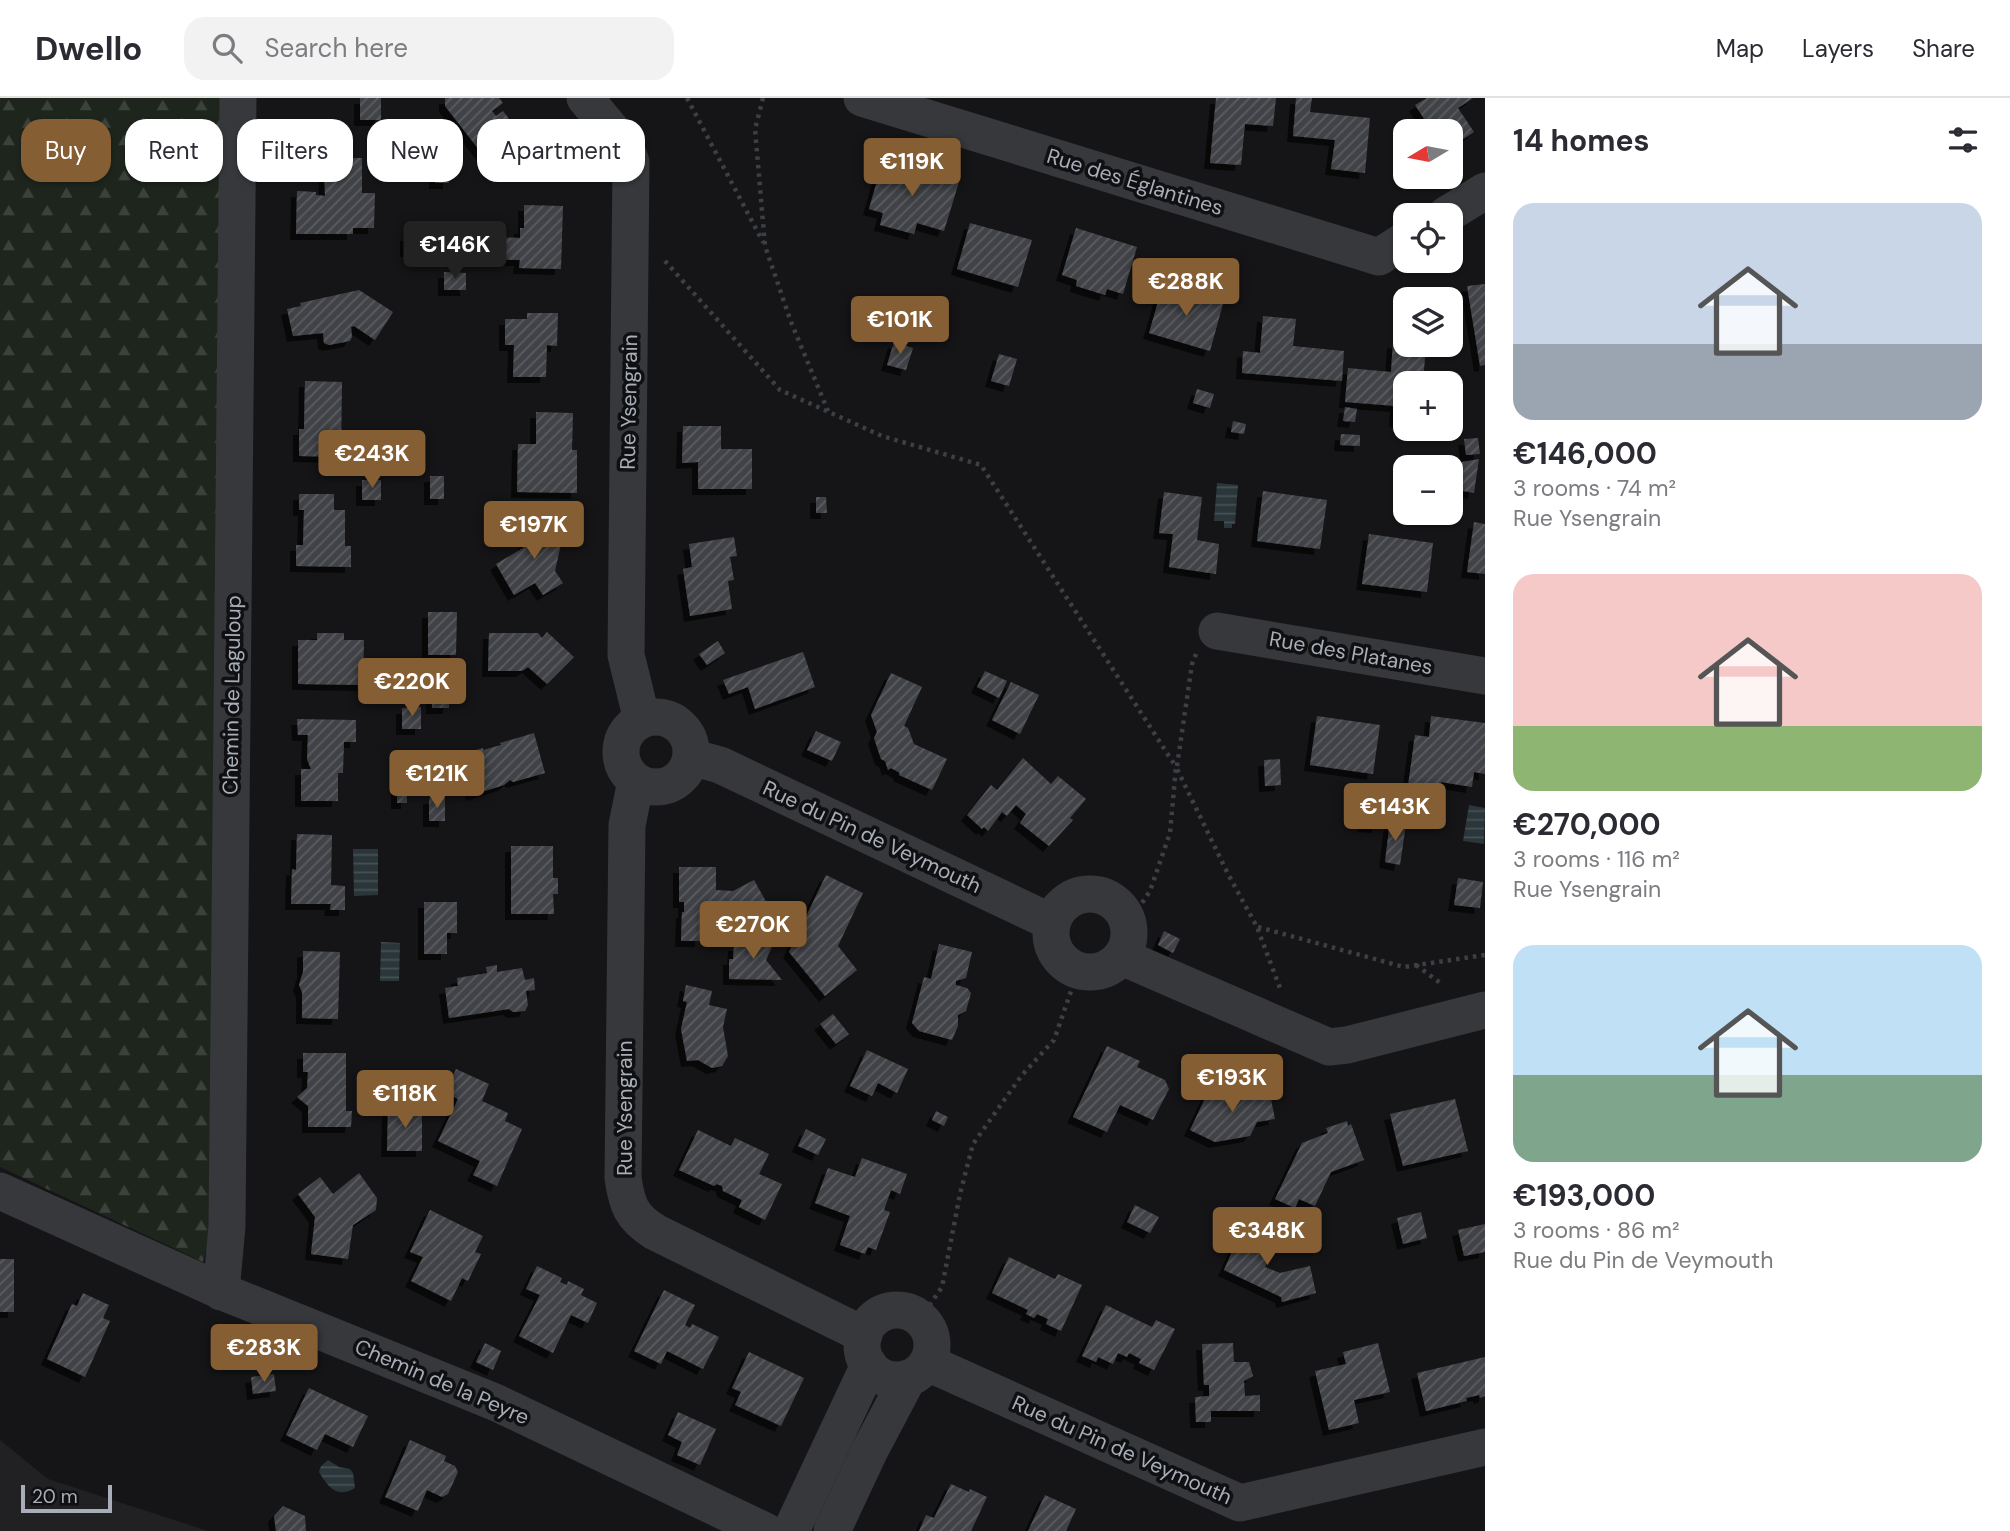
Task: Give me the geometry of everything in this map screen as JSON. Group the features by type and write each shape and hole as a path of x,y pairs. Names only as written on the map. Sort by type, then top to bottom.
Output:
{"street":[{"name":"Chemin de Laguloup","path":"221,1292 227,1227 237,98"},
{"name":"Rue Ysengrain","path":"585,98 625,146 631,162 626,655 642,720"},
{"name":"Rue des Églantines","path":"862,98 1379,257 1393,248"},
{"path":"1463,205 1485,191"},
{"name":"Rue des Platanes","path":"1217,631 1485,676"},
{"path":"663,718 673,721 687,736 691,757 688,769 670,785 659,788 647,786 628,774 623,765 622,744 626,734 642,720 663,718"},
{"name":"Rue du Pin de Veymouth","path":"691,757 720,765 1051,922"},
{"name":"Rue Ysengrain","path":"636,781 627,825 623,1178 630,1208 640,1223 655,1232 867,1350"},
{"path":"1091,893 1108,898 1121,909 1125,940 1113,965 1102,971 1078,971 1064,964 1054,951 1050,937 1051,922 1060,906 1074,897 1091,893"},
{"path":"1125,940 1300,1036 1329,1047 1347,1045 1485,1010"},
{"name":"Chemin de la Peyre","path":"0,1191 221,1292 497,1403 765,1531"},
{"path":"791,1531 867,1350 875,1318 895,1310 905,1311 923,1321 932,1341 918,1370 870,1450 832,1531"},
{"path":"867,1350 877,1373 887,1378 918,1370"},
{"name":"Rue du Pin de Veymouth","path":"918,1370 1240,1503 1485,1447"}],"path":[{"path":"687,98 765,246 791,322 828,412"},
{"path":"763,98 755,129 765,246"},
{"path":"657,253 780,390 882,436 981,465 1177,767 1228,874 1257,927 1300,1036"},
{"path":"1125,940 1150,891 1170,833 1192,664 1198,649 1217,631"},
{"path":"1257,927 1404,967 1485,955"},
{"path":"923,1321 942,1287 973,1144 1022,1074 1054,1040 1078,971"}],"shaded area":[{"path":"1217,483 1238,485 1235,524 1232,524 1232,528 1224,528 1224,521 1214,521"},
{"path":"1469,805 1485,808 1484,844 1463,841"},
{"path":"353,849 378,849 378,895 354,896"},
{"path":"381,942 400,943 399,981 380,981"},
{"path":"0,1440 48,1479 208,1531 0,1531"},
{"path":"328,1460 339,1467 350,1469 355,1488 338,1492 330,1487 319,1472"}],"green space":[{"path":"0,98 229,98 213,1224 203,1262 0,1167"}],"building":[{"path":"360,98 381,98 381,119 360,120"},
{"path":"445,98 499,98 503,103 492,111 496,116 503,111 509,119 477,119 477,147 463,129 463,119 455,119 445,106"},
{"path":"1216,98 1276,98 1273,126 1245,124 1241,165 1210,163"},
{"path":"1296,98 1312,98 1310,112 1370,118 1365,173 1331,169 1335,140 1293,136"},
{"path":"1427,98 1473,98 1458,108 1474,132 1463,139 1463,119 1424,119 1415,105"},
{"path":"353,158 362,158 362,193 375,193 374,228 353,228 353,234 296,234 297,191 316,192 316,195 325,196 325,182 353,182"},
{"path":"883,160 959,182 944,231 917,223 914,234 880,225 883,213 869,209"},
{"path":"524,205 563,206 561,269 519,268 520,260 488,259 489,237 520,238 520,228 524,228"},
{"path":"970,223 1032,240 1018,287 957,269"},
{"path":"1076,228 1137,247 1123,294 1107,289 1105,295 1076,286 1077,280 1062,275"},
{"path":"406,235 425,236 424,251 406,251"},
{"path":"444,272 466,273 466,290 444,290"},
{"path":"1485,284 1485,365 1480,366 1467,286"},
{"path":"1163,285 1223,304 1210,351 1149,333"},
{"path":"359,290 393,312 375,340 354,326 351,327 350,341 329,345 324,343 323,333 293,336 287,309 301,306 300,303"},
{"path":"527,313 558,313 557,346 547,345 546,377 513,377 514,345 505,345 505,319 527,319"},
{"path":"1263,316 1296,319 1293,346 1344,351 1342,381 1242,373 1243,351 1260,353"},
{"path":"894,342 913,348 906,370 887,365"},
{"path":"1393,342 1393,357 1425,357 1424,371 1393,371 1393,406 1345,402 1348,368 1391,372"},
{"path":"999,354 1017,359 1009,386 991,381"},
{"path":"305,381 342,382 341,457 299,456 299,429 304,429"},
{"path":"1197,389 1214,394 1210,408 1193,403"},
{"path":"1345,407 1357,409 1355,422 1343,421"},
{"path":"536,412 573,413 572,450 577,450 577,493 517,492 518,444 536,444"},
{"path":"1233,421 1246,424 1244,434 1231,432"},
{"path":"683,426 721,426 721,449 752,449 752,489 698,489 698,462 682,463"},
{"path":"1341,434 1360,435 1360,446 1340,445"},
{"path":"1478,438 1480,454 1466,455 1464,439"},
{"path":"1479,459 1474,493 1463,491 1463,462"},
{"path":"430,476 444,476 444,499 430,499"},
{"path":"362,480 381,480 381,500 362,500"},
{"path":"1263,491 1327,500 1320,549 1257,541"},
{"path":"1164,492 1202,497 1197,540 1219,544 1216,574 1169,567 1173,534 1159,533"},
{"path":"299,494 334,494 334,510 345,510 345,546 351,546 351,567 296,566 296,545 303,545 304,510 299,510"},
{"path":"816,497 826,497 827,513 816,513"},
{"path":"1474,522 1485,524 1485,574 1467,572"},
{"path":"528,523 564,531 555,571 563,583 543,595 535,583 514,595 496,564 523,548"},
{"path":"1369,534 1433,543 1427,592 1362,584"},
{"path":"734,537 737,556 730,557 734,580 728,581 732,609 690,616 683,569 692,567 689,544"},
{"path":"428,612 457,612 456,655 428,655"},
{"path":"547,632 574,657 547,684 528,667 522,671 488,671 489,633 538,633 542,638"},
{"path":"317,633 344,633 344,640 364,640 363,685 298,684 298,640 317,640"},
{"path":"718,641 725,653 707,665 699,654"},
{"path":"803,652 815,687 755,709 748,687 729,694 723,680"},
{"path":"985,671 1007,681 999,698 977,687"},
{"path":"891,673 922,687 904,726 908,728 914,744 947,759 932,790 899,775 900,773 891,768 888,770 885,761 881,759 874,738 877,732 871,715"},
{"path":"1011,682 1039,695 1020,734 992,720"},
{"path":"432,695 449,695 449,708 432,708"},
{"path":"421,707 421,729 402,729 402,708"},
{"path":"1317,716 1380,725 1373,774 1310,765"},
{"path":"1431,716 1485,723 1485,774 1474,772 1472,787 1441,782 1437,812 1405,808 1415,735 1429,737"},
{"path":"297,719 356,720 356,742 344,742 343,773 338,773 338,801 301,801 301,769 311,769 307,759 308,735 298,735"},
{"path":"816,731 841,742 832,761 807,750"},
{"path":"534,733 545,773 513,782 510,780 504,785 472,795 460,754 501,745 500,743"},
{"path":"1023,758 1051,784 1058,776 1086,799 1070,818 1073,820 1049,846 1020,823 1026,814 1016,805 1007,816 1002,812 988,831 967,815 991,785 997,790"},
{"path":"1280,759 1281,785 1265,786 1264,760"},
{"path":"397,788 407,788 407,803 397,803"},
{"path":"429,798 445,798 445,821 429,821"},
{"path":"1366,809 1379,810 1378,827 1364,826"},
{"path":"1390,821 1406,824 1400,865 1385,862"},
{"path":"297,834 332,835 331,885 345,886 345,910 330,910 331,904 291,904"},
{"path":"511,846 553,846 553,878 558,878 558,894 553,894 554,914 511,914"},
{"path":"679,867 716,867 716,890 733,891 754,880 769,907 764,920 733,914 732,928 701,927 701,941 681,941 684,902 679,902"},
{"path":"826,875 863,893 838,946 857,970 825,996 789,952"},
{"path":"1458,878 1483,882 1480,908 1454,905"},
{"path":"424,902 457,902 457,933 447,933 447,954 424,954"},
{"path":"1164,931 1180,939 1173,953 1158,945"},
{"path":"759,936 777,936 766,960 782,980 729,979 729,959 733,959 734,945 759,945"},
{"path":"939,944 972,952 966,978 956,981 956,985 967,988 971,993 966,1011 958,1015 958,1026 952,1040 919,1031 912,1023 924,977 931,979"},
{"path":"303,951 340,952 338,1019 302,1018 302,992 299,985 303,972"},
{"path":"497,965 497,972 522,968 525,980 534,978 535,990 526,991 528,1005 525,1011 513,1012 509,1009 449,1018 445,988 458,986 457,978 487,973 486,967"},
{"path":"686,985 712,991 709,1005 727,1009 723,1027 728,1056 722,1066 712,1068 698,1060 687,1061 681,1029 687,1002 683,1001"},
{"path":"833,1014 849,1034 836,1044 820,1024"},
{"path":"1107,1046 1140,1061 1137,1067 1165,1080 1169,1089 1153,1120 1120,1105 1107,1132 1073,1117"},
{"path":"867,1050 908,1069 897,1093 878,1083 872,1096 850,1086"},
{"path":"303,1053 346,1053 346,1111 352,1111 351,1127 308,1127 308,1106 297,1097 307,1088 308,1072 303,1072"},
{"path":"456,1069 489,1084 479,1108 482,1101 508,1113 505,1121 522,1129 497,1186 473,1175 480,1161 438,1141 458,1099 445,1093"},
{"path":"1211,1086 1224,1092 1259,1086 1261,1100 1271,1099 1275,1119 1257,1122 1250,1136 1215,1142 1190,1130"},
{"path":"1455,1099 1468,1151 1403,1166 1390,1114"},
{"path":"388,1109 422,1109 422,1151 387,1151"},
{"path":"936,1111 948,1117 944,1126 932,1120"},
{"path":"1347,1121 1348,1126 1351,1124 1364,1160 1331,1172 1315,1206 1299,1199 1295,1208 1275,1199 1302,1143 1328,1133 1326,1128"},
{"path":"806,1129 826,1139 818,1155 798,1146"},
{"path":"698,1130 731,1146 735,1138 769,1154 759,1174 782,1184 765,1220 739,1207 742,1200 723,1191 722,1186 714,1186 679,1170"},
{"path":"862,1158 907,1174 900,1194 891,1190 884,1210 890,1212 876,1250 868,1247 865,1254 840,1245 850,1216 815,1203 828,1168 855,1177"},
{"path":"359,1173 377,1198 376,1210 353,1225 348,1259 311,1254 315,1217 298,1194 320,1177 333,1194"},
{"path":"1135,1205 1159,1217 1150,1233 1127,1222"},
{"path":"430,1210 483,1236 475,1252 481,1254 468,1281 462,1278 451,1301 411,1281 423,1257 410,1252"},
{"path":"1421,1212 1427,1238 1403,1244 1397,1218"},
{"path":"1485,1224 1485,1252 1464,1256 1458,1230"},
{"path":"1244,1225 1277,1241 1265,1267 1280,1273 1310,1266 1316,1293 1282,1302 1281,1297 1224,1270"},
{"path":"1009,1257 1055,1279 1058,1274 1082,1285 1061,1331 1046,1324 1048,1319 1037,1314 1034,1318 1026,1314 1028,1310 992,1293"},
{"path":"0,1259 14,1259 14,1312 0,1312"},
{"path":"537,1266 562,1278 560,1282 567,1285 568,1281 584,1289 581,1295 597,1303 588,1323 571,1315 553,1353 519,1336 540,1295 526,1289"},
{"path":"664,1290 695,1305 685,1325 690,1328 692,1324 719,1337 703,1369 667,1351 661,1364 634,1351"},
{"path":"83,1293 109,1305 103,1318 110,1321 85,1377 47,1359 72,1304 77,1306"},
{"path":"1106,1305 1152,1327 1156,1320 1175,1329 1154,1370 1139,1363 1141,1359 1129,1353 1127,1357 1118,1353 1113,1364 1098,1357 1096,1362 1082,1356"},
{"path":"485,1343 501,1351 493,1370 476,1362"},
{"path":"1233,1343 1234,1362 1249,1362 1253,1376 1244,1381 1245,1396 1260,1395 1260,1411 1211,1411 1211,1422 1196,1422 1195,1397 1209,1396 1209,1385 1204,1385 1202,1344"},
{"path":"1378,1343 1390,1392 1354,1400 1359,1423 1329,1430 1315,1371 1346,1364 1343,1352"},
{"path":"749,1352 804,1378 781,1426 735,1405 741,1392 732,1388"},
{"path":"1485,1357 1485,1396 1466,1398 1467,1401 1426,1411 1417,1373"},
{"path":"274,1374 276,1391 253,1394 251,1377"},
{"path":"309,1388 368,1416 353,1447 325,1434 317,1450 286,1435"},
{"path":"678,1412 716,1429 700,1465 677,1455 682,1442 668,1435"},
{"path":"410,1440 446,1456 444,1461 455,1466 458,1472 448,1494 442,1497 427,1490 418,1511 385,1497"},
{"path":"951,1484 987,1497 971,1531 919,1531 926,1515 934,1518"},
{"path":"1045,1495 1076,1509 1066,1531 1028,1531"},
{"path":"283,1506 305,1516 306,1531 276,1531 274,1516"}]}
